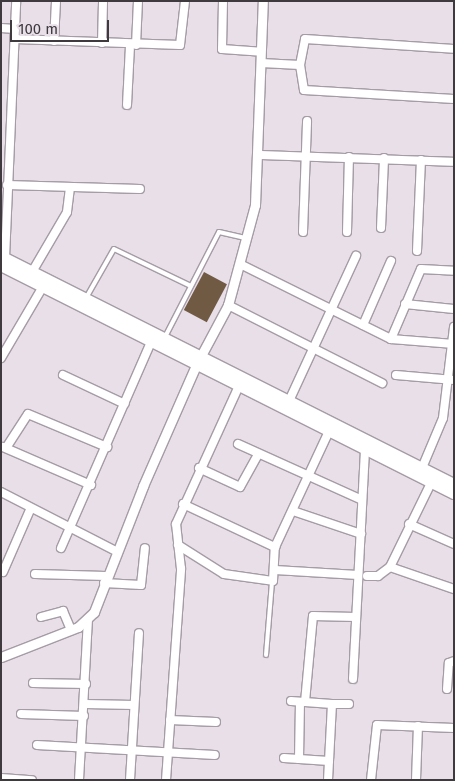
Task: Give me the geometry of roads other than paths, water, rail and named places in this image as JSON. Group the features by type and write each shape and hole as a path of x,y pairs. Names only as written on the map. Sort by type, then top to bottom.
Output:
{"main road":[{"path":"3,260 32,272 45,283 85,299 164,339 239,386 454,494"},
{"path":"3,260 151,342 289,401 454,484"}],"street":[{"path":"3,260 16,1"},
{"path":"54,41 56,1"},
{"path":"102,43 104,1"},
{"path":"127,105 138,1"},
{"path":"15,39 133,45 181,45 185,1"},
{"path":"223,1 222,49 261,52"},
{"path":"79,780 85,704 88,620 198,362 228,305 242,265 255,205 263,1"},
{"path":"1,28 15,29"},
{"path":"454,49 305,39 300,65 304,90 454,99"},
{"path":"261,63 300,65"},
{"path":"303,232 307,121"},
{"path":"258,155 454,162"},
{"path":"347,232 349,157"},
{"path":"381,228 384,158"},
{"path":"417,251 421,160"},
{"path":"7,184 70,188 140,189"},
{"path":"32,272 66,212 70,188"},
{"path":"289,401 329,309 356,256"},
{"path":"363,325 391,261"},
{"path":"242,265 391,339 453,344"},
{"path":"391,339 421,269 454,271"},
{"path":"1,358 45,283"},
{"path":"405,304 454,309"},
{"path":"228,305 382,383"},
{"path":"422,468 443,418 452,380 454,326"},
{"path":"61,548 91,485 151,342"},
{"path":"63,375 125,404"},
{"path":"396,375 452,380"},
{"path":"166,780 178,545 176,524 199,468 239,386"},
{"path":"91,485 4,447 28,414 107,447"},
{"path":"178,545 224,574 272,582 275,570 275,547 328,431"},
{"path":"238,444 308,478 362,500"},
{"path":"353,679 365,449"},
{"path":"199,468 240,487 258,454"},
{"path":"367,576 380,575 390,567 432,483"},
{"path":"1,492 22,500 30,510 116,552"},
{"path":"183,504 275,547"},
{"path":"3,572 30,510"},
{"path":"292,511 360,534"},
{"path":"410,524 454,544"},
{"path":"35,574 105,579 141,585 145,548"},
{"path":"390,567 454,589"},
{"path":"275,570 358,575"},
{"path":"41,617 63,611 71,630"},
{"path":"299,759 303,702 313,616 356,617"},
{"path":"1,657 71,630 88,620"},
{"path":"130,780 139,633"},
{"path":"447,689 449,663 454,661"},
{"path":"33,683 86,684"},
{"path":"292,701 349,704"},
{"path":"85,704 134,705"},
{"path":"328,780 332,704"},
{"path":"21,714 84,716"},
{"path":"170,720 216,722"},
{"path":"371,780 376,726 454,728"},
{"path":"416,780 418,726"},
{"path":"37,745 215,755"},
{"path":"284,758 329,761"},
{"path":"1,778 32,780"}],"lane":[{"path":"164,339 219,232 248,238"},
{"path":"85,299 114,249 191,286"},
{"path":"266,655 272,582"}]}
